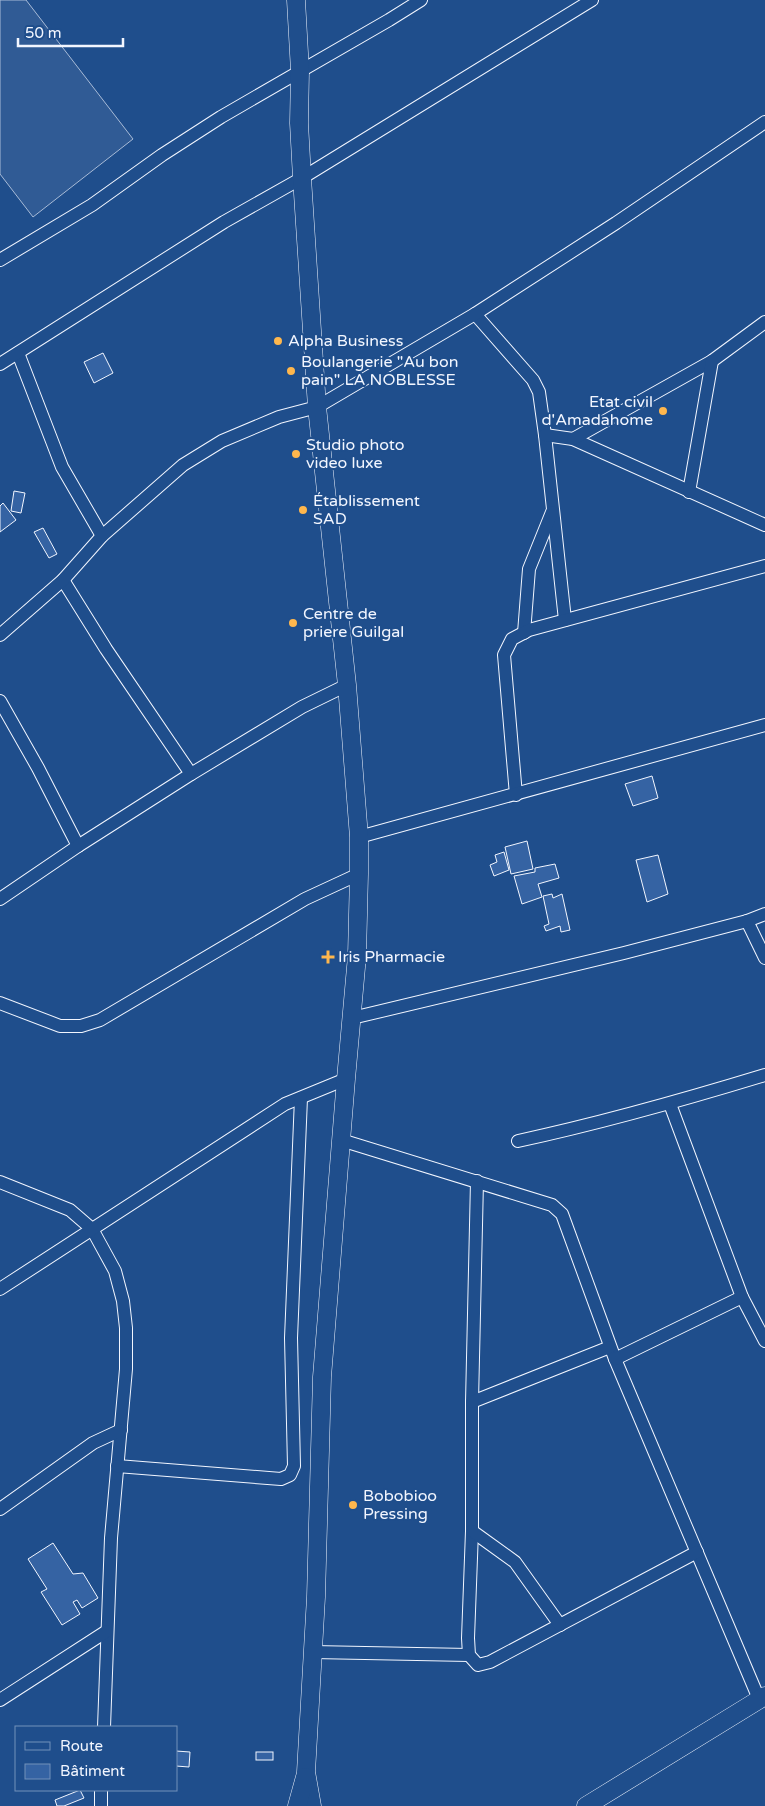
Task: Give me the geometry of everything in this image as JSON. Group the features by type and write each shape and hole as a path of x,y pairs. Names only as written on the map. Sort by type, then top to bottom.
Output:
{"street":[{"path":"296,0 300,71 299,123 317,407 347,685 359,837 360,874 357,956 322,1378 313,1652 306,1772 297,1806"},
{"path":"0,260 92,206 162,155 221,117 420,0"},
{"path":"0,364 224,222 302,178 592,0"},
{"path":"0,635 63,580 102,536 183,465 222,441 279,417 317,407 476,314 616,223 765,122"},
{"path":"476,314 533,380 539,392 546,434 564,620"},
{"path":"573,439 712,361 765,322"},
{"path":"18,353 62,467 102,536"},
{"path":"688,492 712,361"},
{"path":"546,434 573,439 765,525"},
{"path":"524,633 529,569 553,510"},
{"path":"516,795 504,655 512,640 529,630 765,566"},
{"path":"63,580 106,649 192,774"},
{"path":"0,899 78,846 192,774 302,707 347,685"},
{"path":"0,701 38,768 78,846"},
{"path":"359,837 765,726"},
{"path":"0,1003 60,1026 81,1026 100,1020 305,899 360,874"},
{"path":"352,1018 624,953 747,921 765,914"},
{"path":"747,921 765,958"},
{"path":"518,1141 595,1124 670,1104 765,1075"},
{"path":"0,1289 285,1104 346,1080"},
{"path":"117,1466 281,1479 290,1475 294,1466 291,1338 301,1098"},
{"path":"670,1104 742,1297 765,1341"},
{"path":"341,1140 552,1205 562,1214 612,1353 697,1552 762,1697 586,1806"},
{"path":"0,1182 70,1210 92,1229 116,1271 123,1301 126,1328 126,1369 117,1466 107,1632 104,1726"},
{"path":"477,1182 472,1402 472,1531 468,1638 470,1655 478,1665 490,1662 697,1552"},
{"path":"472,1402 612,1353 742,1297"},
{"path":"0,1509 94,1443 121,1430"},
{"path":"472,1531 515,1562 560,1625"},
{"path":"0,1700 107,1632"},
{"path":"313,1652 470,1655"},
{"path":"306,1772 312,1806"},
{"path":"101,1806 102,1791"}],"shaded area":[{"path":"0,0 26,0 133,139 33,217 0,174"}],"building":[{"path":"103,353 113,373 94,383 84,362"},
{"path":"14,491 25,493 21,513 11,511"},
{"path":"3,503 16,520 0,532 0,506"},
{"path":"43,528 57,554 49,558 34,532"},
{"path":"652,776 658,798 633,806 625,784"},
{"path":"527,841 533,869 511,874 505,847"},
{"path":"504,852 509,870 494,876 490,865 497,862 495,855"},
{"path":"658,855 668,894 647,902 636,860"},
{"path":"555,864 559,878 538,884 542,897 522,904 514,876 535,872 535,868"},
{"path":"552,894 553,898 562,894 570,930 561,932 560,926 546,931 544,926 549,924 543,896"},
{"path":"53,1543 73,1574 83,1573 98,1598 82,1608 77,1600 73,1602 80,1614 62,1625 41,1592 47,1589 28,1559"},
{"path":"178,1751 190,1752 189,1767 178,1766"},
{"path":"256,1752 273,1752 273,1760 256,1760"},
{"path":"78,1791 80,1791 84,1798 64,1806 57,1806 55,1800"}],"place":[{"name":"Alpha Business","path":"278,341"},
{"name":"Boulangerie \"Au bon pain\" LA NOBLESSE","path":"291,371"},
{"name":"Etat civil d'Amadahome","path":"663,411"},
{"name":"Studio photo video luxe","path":"296,454"},
{"name":"Établissement SAD","path":"303,510"},
{"name":"Centre de priere Guilgal","path":"293,623"},
{"name":"Iris Pharmacie","path":"328,957"},
{"name":"Bobobioo Pressing","path":"353,1505"}]}
